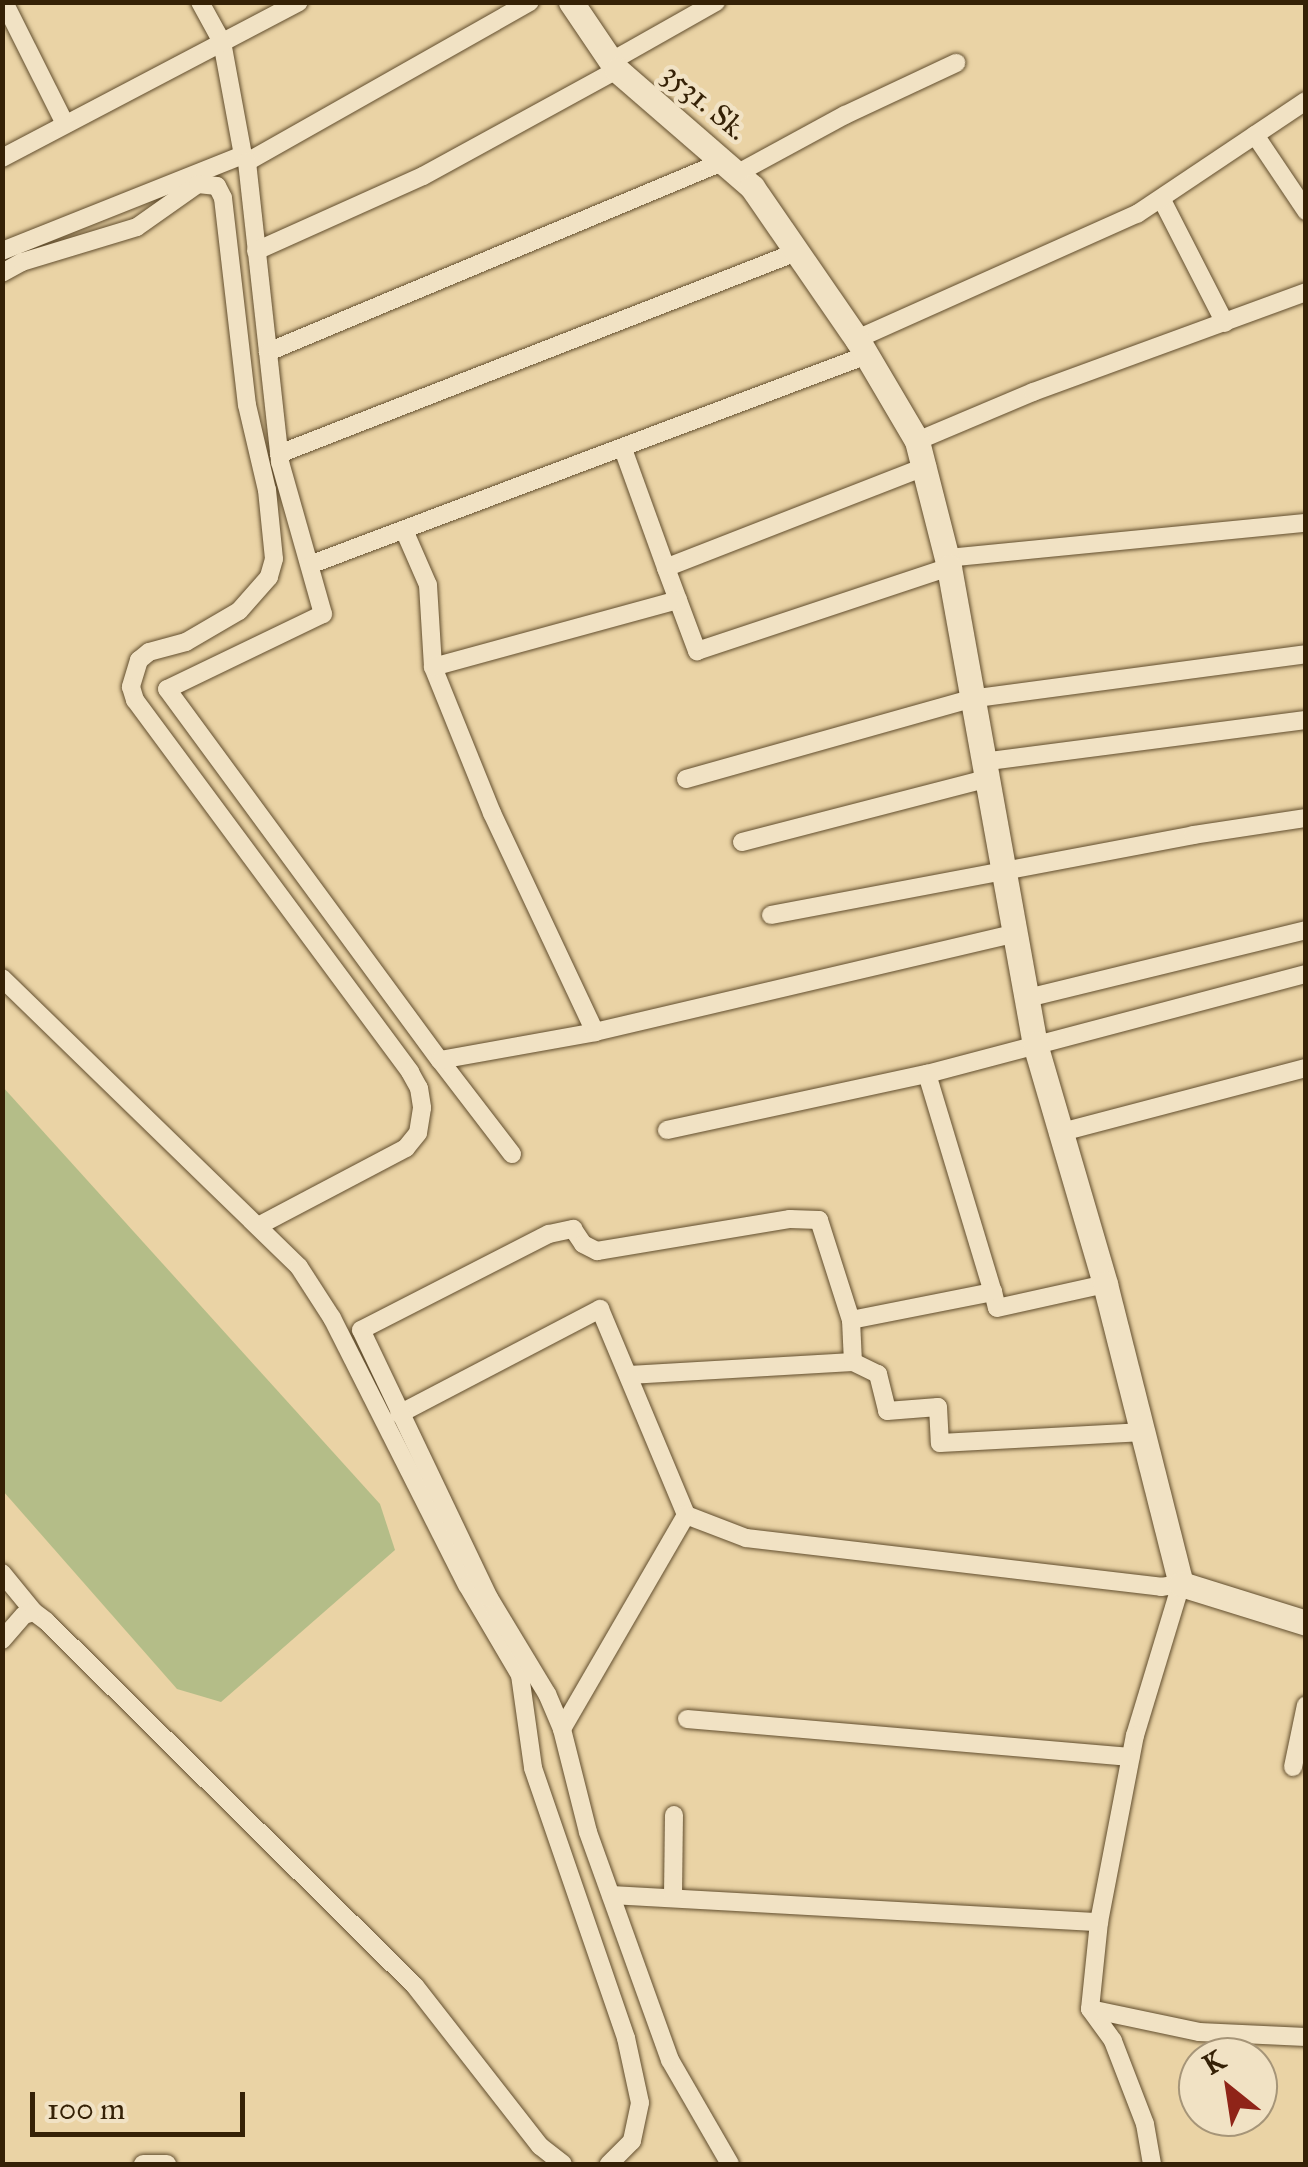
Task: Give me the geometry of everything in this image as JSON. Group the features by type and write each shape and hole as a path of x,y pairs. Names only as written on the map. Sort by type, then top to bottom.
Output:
{"street":[{"path":"4,2 64,124"},
{"path":"200,2 222,42 245,158 279,454 323,614 167,689 512,1154"},
{"path":"2,158 300,2"},
{"path":"2,251 245,158 530,2"},
{"name":"3531. Sk.","path":"571,2 614,66 732,167 798,250 862,347 917,441 927,466 1035,1044 1105,1284 1180,1584"},
{"path":"256,251 439,168 716,2"},
{"path":"268,352 732,167 956,63"},
{"path":"312,564 623,449 862,347 1162,200 1306,101"},
{"path":"1255,135 1306,211"},
{"path":"2,274 22,262 136,227 198,184 217,186 223,198 248,405 267,490 274,560 269,577 239,611 186,642 149,652 139,660 130,686 135,700 410,1072 422,1108 418,1133 406,1148 258,1226"},
{"path":"1162,200 1224,323"},
{"path":"279,454 798,250"},
{"path":"917,441 1034,392 1306,292"},
{"path":"623,449 697,651 948,563 1306,523"},
{"path":"666,568 927,466"},
{"path":"404,530 428,585 433,667 492,813 594,1032"},
{"path":"433,667 678,600"},
{"path":"686,780 970,699 1306,654"},
{"path":"742,842 983,771 1306,720"},
{"path":"771,916 1194,835 1306,818"},
{"path":"1027,998 1306,930"},
{"path":"440,1060 594,1032 1016,933"},
{"path":"667,1130 927,1074 1306,974"},
{"path":"2,978 299,1266 332,1318 466,1585 520,1675 533,1768 626,2038 640,2104 632,2142 609,2164"},
{"path":"1058,1132 1306,1068"},
{"path":"927,1074 997,1308 1105,1284"},
{"path":"730,2164 670,2060 575,1789 562,1730 538,1674 488,1598 362,1330 549,1234 573,1229 582,1244 597,1251 790,1219 819,1220 852,1320 853,1362"},
{"path":"852,1320 993,1292"},
{"path":"399,1414 600,1309 686,1515 746,1538 1161,1587 1180,1584 1306,1623"},
{"path":"629,1375 853,1362 878,1374 887,1412 938,1407 940,1443 1140,1432"},
{"path":"562,1730 686,1515"},
{"path":"2,1573 34,1612 415,1986 540,2146 563,2164"},
{"path":"1152,2164 1145,2124 1113,2041 1090,2009 1100,1922 1130,1757 1180,1584"},
{"path":"2,1640 14,1622 34,1612"},
{"path":"1294,1766 1306,1705"},
{"path":"687,1719 1130,1757"},
{"path":"673,1896 674,1815"},
{"path":"611,1895 1100,1922"},
{"path":"1090,2009 1199,2032 1306,2038"},
{"path":"143,2164 167,2164"}],"green space":[{"path":"2,1086 380,1504 395,1550 221,1702 177,1689 3,1491"}]}
